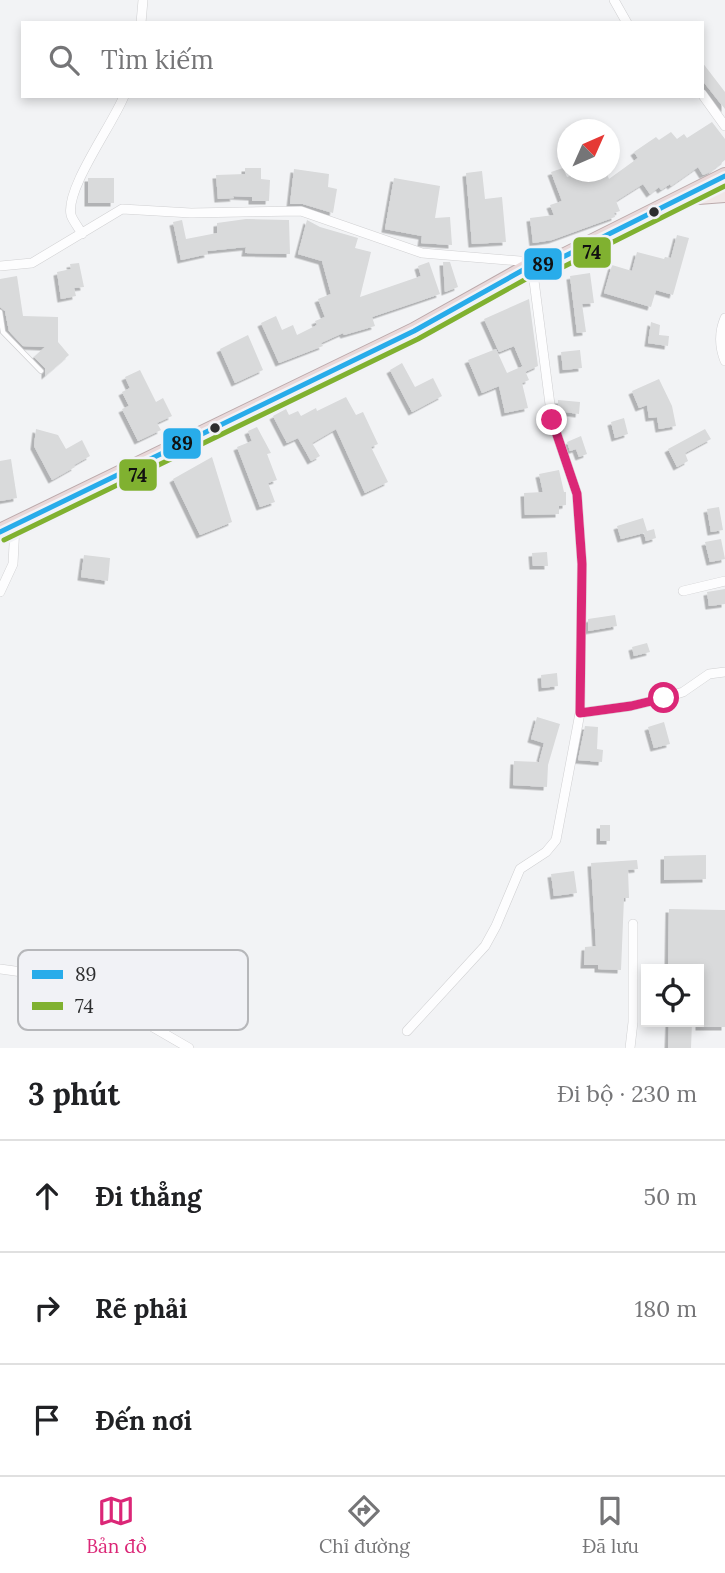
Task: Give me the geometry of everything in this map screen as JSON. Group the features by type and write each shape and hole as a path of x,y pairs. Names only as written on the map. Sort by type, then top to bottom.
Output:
{"highway":[{"path":"7,528 414,331 532,265 551,264 725,176"}],"main road":[{"path":"685,198 725,195"}],"street":[{"path":"141,21 143,0"},
{"path":"614,0 626,21"},
{"path":"704,97 725,126"},
{"path":"82,234 71,214 72,198 77,183 118,113 123,98"},
{"path":"0,266 32,263 122,209 191,213 301,211 422,253 551,264"},
{"path":"407,1031 485,946 520,869 552,847 556,840 580,713 582,564 577,494 552,420 532,265"},
{"path":"725,318 720,332 720,345 725,360"},
{"path":"0,592 13,564 7,528"},
{"path":"683,591 725,581"},
{"path":"580,713 664,698 683,692 709,674 725,672"},
{"path":"631,1048 633,924"},
{"path":"0,969 18,971"},
{"path":"158,1030 189,1048"}],"lane":[{"path":"0,312 3,332 40,371"}],"building":[{"path":"704,65 725,92 725,109 704,83"},
{"path":"712,122 725,139 725,160 703,175 698,167 671,186 670,184 661,190 659,187 650,194 643,184 616,201 620,211 614,213 615,217 552,240 533,243 530,218 554,215 550,205 562,201 551,172 557,170 557,182 620,182 620,171 638,158 634,152 656,137 659,140 671,132 677,139 684,134 687,138"},
{"path":"245,168 261,168 261,179 270,180 269,201 252,201 252,197 233,196 234,198 218,199 216,175 245,174"},
{"path":"294,169 329,174 328,187 337,189 333,213 303,204 290,204"},
{"path":"482,171 485,199 502,197 506,242 472,244 466,173"},
{"path":"88,178 114,178 114,203 88,203"},
{"path":"394,178 440,186 435,218 450,217 452,245 421,243 422,236 385,229"},
{"path":"246,219 289,220 290,254 245,253 246,247 207,251 208,254 181,260 173,222 182,220 186,239 217,233 217,223"},
{"path":"307,220 320,227 358,238 355,248 371,252 360,297 421,276 418,266 429,262 440,294 372,317 375,326 344,335 343,333 321,343 323,346 279,363 261,323 276,316 282,330 293,325 297,335 317,325 315,321 325,317 318,299 331,294 322,261 298,254"},
{"path":"677,235 689,238 673,295 656,290 651,307 604,293 612,265 632,271 637,252 664,259 671,258"},
{"path":"443,262 450,262 458,287 445,292"},
{"path":"79,263 84,287 74,288 76,296 61,299 57,272 71,269 70,264"},
{"path":"590,273 594,303 582,304 586,332 577,333 570,276"},
{"path":"17,276 23,316 58,317 58,342 69,355 45,376 45,368 34,357 45,347 23,346 9,331 5,311 0,307 0,279"},
{"path":"529,299 538,366 525,372 514,346 499,352 484,319"},
{"path":"651,322 660,325 659,335 669,336 668,346 648,343"},
{"path":"248,335 263,370 235,383 220,349"},
{"path":"496,349 507,373 523,366 529,380 522,383 528,408 505,413 499,386 482,393 468,360"},
{"path":"580,350 582,368 563,370 561,352"},
{"path":"402,363 415,387 433,378 442,396 412,412 390,370"},
{"path":"140,370 156,402 163,398 172,416 157,423 161,430 138,441 122,409 129,406 122,392 130,388 125,377"},
{"path":"659,379 672,406 676,426 659,429 657,417 649,418 647,405 639,408 632,391"},
{"path":"346,397 356,415 363,412 378,444 371,447 388,482 365,493 336,429 312,443 320,456 311,461 298,438 287,443 273,416 286,409 289,415 298,411 301,416"},
{"path":"558,400 580,402 579,414 558,411"},
{"path":"624,418 628,434 615,438 611,422"},
{"path":"257,427 271,453 267,454 277,480 268,483 275,502 260,507 237,447 252,441 248,431"},
{"path":"36,429 58,435 66,449 82,440 90,456 52,480 34,446"},
{"path":"705,429 711,439 685,453 688,461 677,467 668,449"},
{"path":"581,436 587,454 579,457 576,449 570,451 567,442"},
{"path":"212,457 232,522 200,535 173,479"},
{"path":"11,459 17,498 0,501 0,461"},
{"path":"559,470 566,492 566,505 559,506 559,514 525,515 524,493 543,492 539,474"},
{"path":"719,507 723,530 711,532 707,509"},
{"path":"643,518 647,531 654,529 656,538 646,541 644,533 621,539 617,526"},
{"path":"721,539 725,559 710,562 705,542"},
{"path":"547,552 548,566 533,566 532,553"},
{"path":"84,555 110,558 108,581 81,577"},
{"path":"725,589 725,604 709,606 707,592"},
{"path":"615,615 617,626 588,631 588,619"},
{"path":"647,643 650,652 634,656 632,647"},
{"path":"557,673 558,686 542,688 541,675"},
{"path":"537,717 560,724 548,765 547,787 513,785 514,761 539,762 544,743 531,739"},
{"path":"664,722 670,744 654,748 648,727"},
{"path":"585,726 598,727 597,749 603,750 602,762 578,760"},
{"path":"600,825 610,825 610,841 600,841"},
{"path":"706,855 706,879 664,880 664,856"},
{"path":"637,860 638,869 628,870 629,898 624,898 621,970 584,965 585,947 596,946 591,863"},
{"path":"574,871 577,893 554,896 551,874"},
{"path":"669,909 725,910 725,1027 704,1027 704,964 668,964"},
{"path":"669,1027 692,1027 691,1048 668,1048"}],"transit line":[{"name":"89","path":"0,532 414,331 532,265 551,263 725,176"},
{"name":"74","path":"4,540 418,339 535,274 555,271 725,186"}],"route":[{"path":"552,420 577,494 582,564 580,713 664,698"}]}
